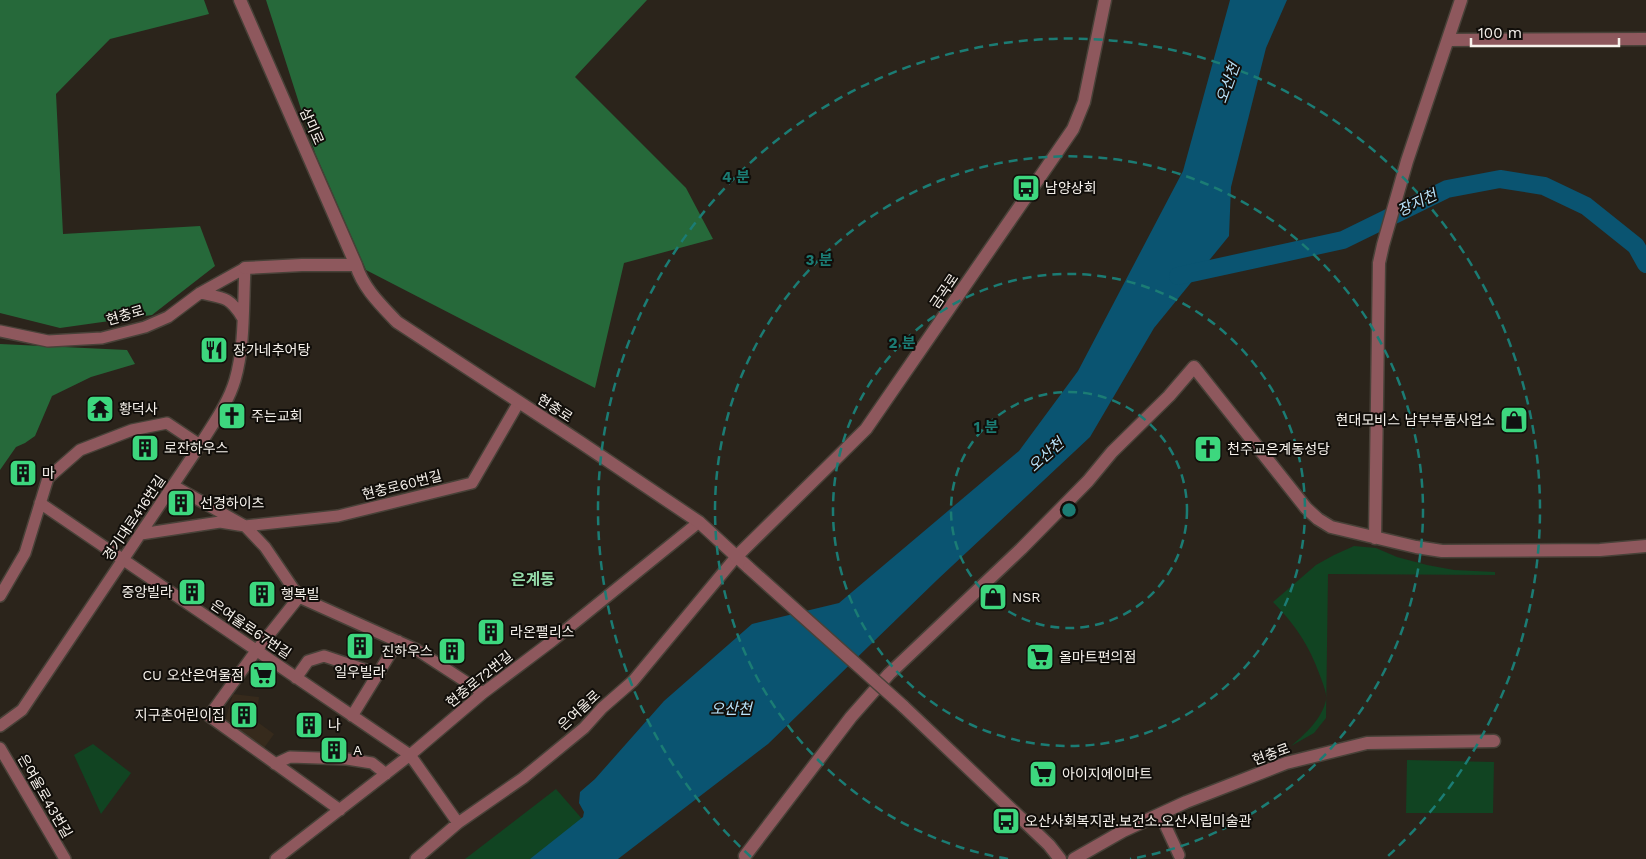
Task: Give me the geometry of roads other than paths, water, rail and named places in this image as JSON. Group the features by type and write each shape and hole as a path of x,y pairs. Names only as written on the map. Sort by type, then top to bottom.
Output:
{"street":[{"name":"삼미로","path":"240,0 356,265"},
{"name":"금곡로","path":"736,557 866,429 1072,129 1084,102 1105,0"},
{"path":"1375,538 1379,263 1407,161 1461,0"},
{"path":"1448,40 1646,39"},
{"path":"245,268 356,265"},
{"name":"현충로","path":"356,265 360,277 373,297 397,322 699,522 903,706 1049,845 1060,859"},
{"name":"현충로","path":"0,331 48,341 102,338 144,327 168,317 200,293 245,268"},
{"name":"경기대로416번길","path":"0,726 22,710 174,486 222,409 235,381 240,349 245,268"},
{"path":"200,293 234,304 242,318"},
{"path":"744,856 851,717 889,674 1021,549 1082,488 1112,452 1169,396 1194,367 1306,508 1331,527 1416,547 1442,551 1600,550 1646,546"},
{"name":"현충로60번길","path":"141,534 220,522 245,526 338,516 472,483 518,402"},
{"path":"0,596 24,553 48,478 80,450 132,430 167,423 200,445"},
{"path":"174,486 245,526 265,548 299,597 417,650 483,693"},
{"name":"은여울로67번길","path":"40,502 410,755 458,823"},
{"name":"현충로72번길","path":"276,859 410,755 483,693 552,641 699,522"},
{"name":"은여울로","path":"416,859 458,823 531,771 584,728 602,708 633,681 736,557"},
{"path":"299,597 256,651 209,716 340,810"},
{"path":"352,716 398,641"},
{"name":"은여울로67번길","path":"296,678 308,661 324,656 378,674"},
{"name":"현충로","path":"1074,859 1123,831 1186,802 1286,763 1367,743 1494,741"},
{"name":"은여울로43번길","path":"0,748 64,859"},
{"path":"275,764 290,757 347,759 372,763 386,774"},
{"path":"1160,814 1178,855"}],"water":[{"name":"오산천","path":"1230,0 1287,0 1266,48 1231,187 1229,236 1154,328 1090,437 937,580 768,744 618,859 530,859 583,817 584,812 579,803 580,792 595,779 664,701 752,624 839,603 1019,451 1078,371 1183,171"}],"waterway":[{"name":"장지천","path":"1178,276 1343,240 1447,189 1500,179 1544,186 1586,206 1636,246 1646,264"}],"place":[{"name":"남양상회","path":"1026,188"},
{"name":"장가네추어탕","path":"214,350"},
{"name":"황덕사","path":"100,409"},
{"name":"주는교회","path":"232,416"},
{"name":"현대모비스 남부부품사업소","path":"1514,420"},
{"name":"로잔하우스","path":"145,448"},
{"name":"천주교은계동성당","path":"1208,449"},
{"name":"마","path":"23,473"},
{"name":"선경하이츠","path":"181,503"},
{"name":"중앙빌라","path":"192,592"},
{"name":"행복빌","path":"262,594"},
{"name":"NSR","path":"993,597"},
{"name":"라온팰리스","path":"491,632"},
{"name":"일우빌라","path":"360,646"},
{"name":"진하우스","path":"452,651"},
{"name":"올마트편의점","path":"1040,657"},
{"name":"CU 오산은여울점","path":"263,675"},
{"name":"지구촌어린이집","path":"244,715"},
{"name":"나","path":"309,725"},
{"name":"A","path":"334,750"},
{"name":"아이지에이마트","path":"1043,774"},
{"name":"오산사회복지관.보건소.오산시립미술관","path":"1006,821"}],"district":[{"name":"은계동","path":"533,579"}]}
